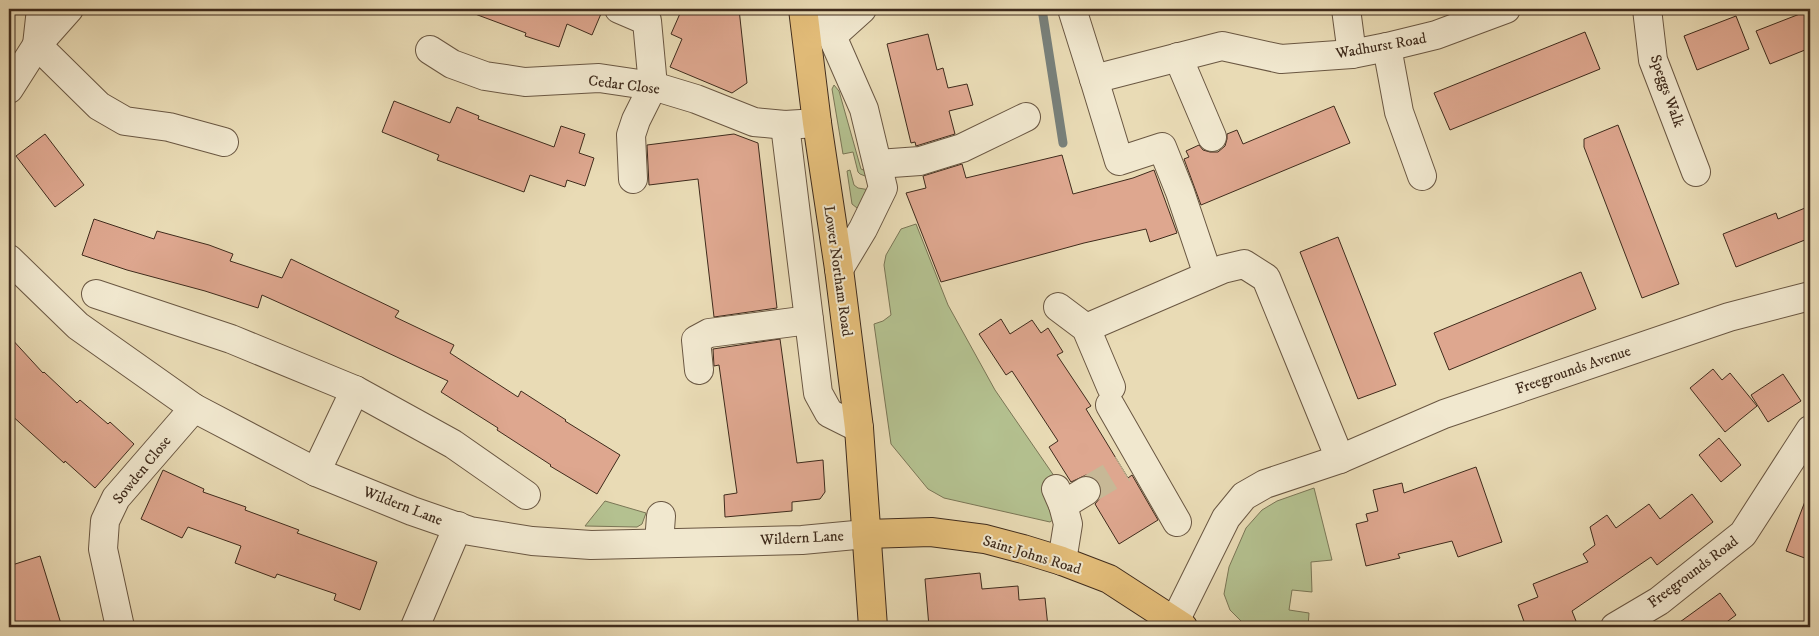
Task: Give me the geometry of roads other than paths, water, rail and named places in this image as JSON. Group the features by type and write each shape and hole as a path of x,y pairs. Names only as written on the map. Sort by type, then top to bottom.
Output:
{"main road":[{"name":"Lower Northam Road","path":"804,9 817,123 839,269 859,428 873,627"},
{"name":"Saint Johns Road","path":"866,534 931,532 985,539 1023,549 1062,561 1109,580 1179,624"}],"street":[{"path":"37,44 41,9"},
{"path":"9,89 37,44 69,9"},
{"path":"619,9 647,21 653,86 636,120 631,135 633,179"},
{"path":"818,9 832,36 864,110 883,188 863,229 839,269"},
{"path":"832,36 862,9"},
{"path":"1072,9 1119,161 1162,147 1180,192 1208,275"},
{"path":"1346,9 1352,54"},
{"name":"Wadhurst Road","path":"1178,57 1222,46 1281,58 1352,54 1436,35 1506,9"},
{"name":"Speggs Walk","path":"1647,9 1653,60 1696,172"},
{"path":"37,44 99,106 124,121 169,126 224,142"},
{"path":"1387,47 1399,112 1422,176"},
{"name":"Cedar Close","path":"430,50 452,64 485,76 525,82 599,78 653,86 696,99 754,122 786,125 817,123"},
{"path":"1094,79 1178,57 1212,137"},
{"path":"878,164 920,161 962,148 1026,116"},
{"path":"786,125 818,393 829,413 859,428"},
{"name":"Wildern Lane","path":"9,259 78,326 194,408 316,472 412,511 470,531 532,541 591,545 802,540 866,534"},
{"path":"1086,328 1208,275 1244,264 1266,278 1340,459"},
{"path":"96,294 232,339 355,390 453,444 526,495"},
{"name":"Freegrounds Avenue","path":"1179,624 1226,518 1244,496 1265,484 1340,459 1454,411 1729,316 1810,296"},
{"path":"1058,306 1086,328 1111,396 1132,464 1177,522"},
{"path":"699,370 696,340 709,333 809,320"},
{"path":"316,472 355,390"},
{"name":"Sowden Close","path":"120,627 103,549 105,521 116,498 194,408"},
{"name":"Freegrounds Road","path":"1615,627 1659,601 1743,534 1810,430"},
{"path":"1062,561 1068,524 1059,497 1086,491"},
{"path":"659,543 661,516"},
{"path":"415,627 458,526"}],"waterway":[{"path":"1042,9 1063,143"}],"tunnel":[{"path":"1086,491 1123,469"}]}
